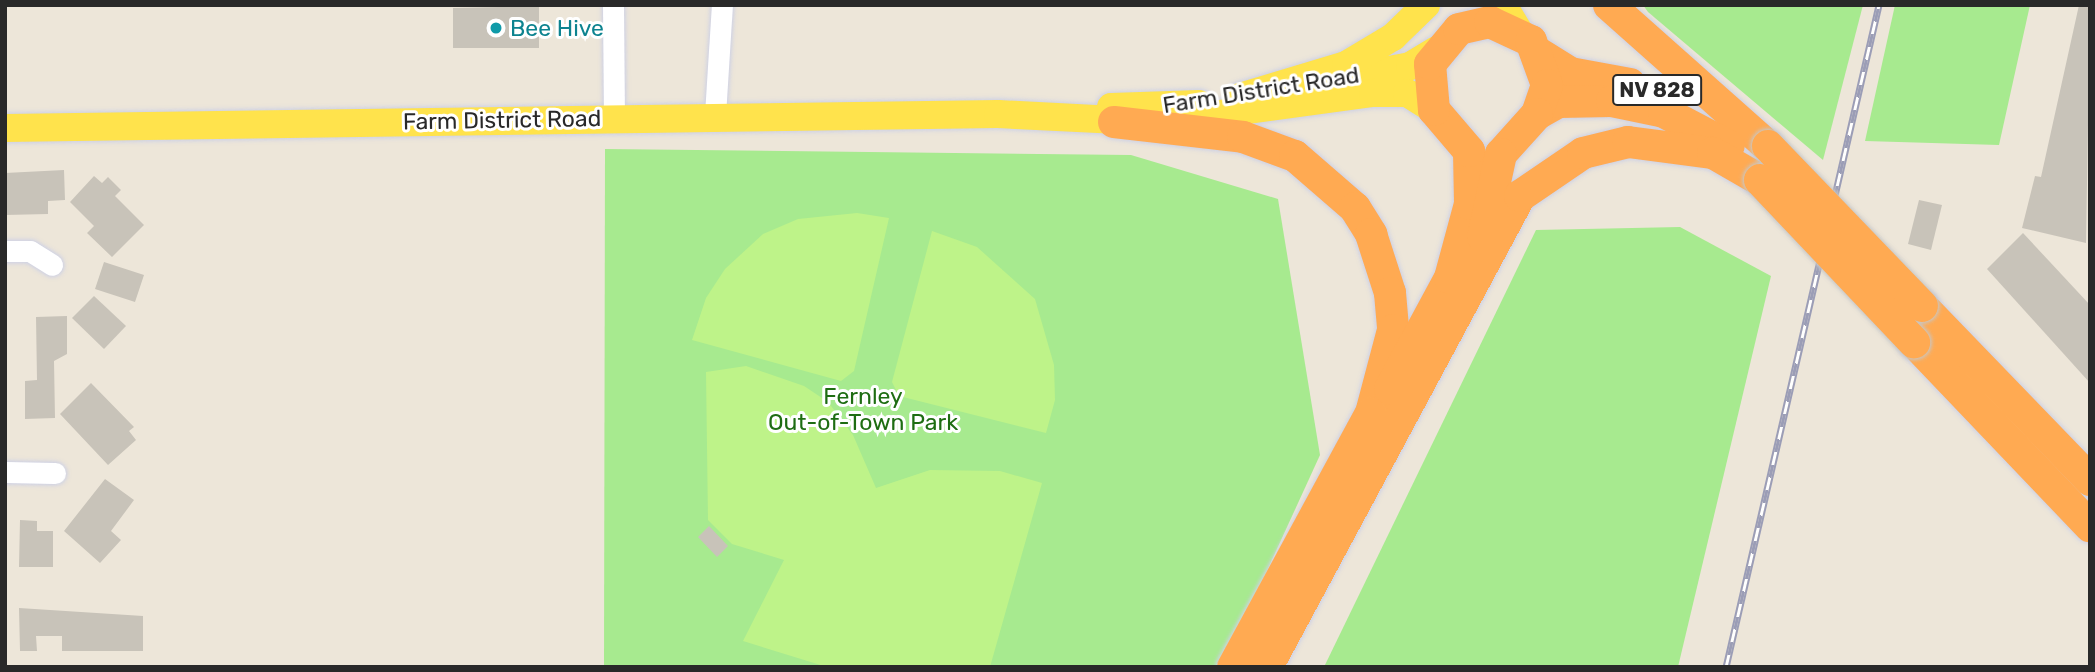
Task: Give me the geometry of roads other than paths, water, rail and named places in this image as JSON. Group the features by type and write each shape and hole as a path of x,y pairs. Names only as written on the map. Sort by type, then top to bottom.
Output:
{"highway":[{"path":"1609,5 1768,146 2090,480"},
{"name":"NV 828","path":"1457,28 1489,22 1529,43 1570,73 1680,98 1768,146"},
{"path":"1233,667 1371,413 1425,328 1458,255 1472,173 1469,151 1434,110 1427,80 1457,28"},
{"path":"1529,43 1547,85 1537,114"},
{"path":"1480,263 1501,154 1515,135 1537,114 1559,102 1592,99 1664,112 1724,142 2090,526"},
{"path":"1114,122 1271,145 1335,184 1371,234 1390,293 1393,330 1371,413"},
{"path":"1455,133 1485,142 1515,135"},
{"path":"1267,667 1459,317 1480,263 1520,197 1559,165 1608,146 1684,145 1760,180"}],"main road":[{"path":"1240,97 1346,65 1393,37 1426,5"},
{"path":"1503,5 1529,43"},
{"name":"Farm District Road","path":"998,114 1009,107 1178,105 1240,97 1410,66 1457,28"},
{"name":"Farm District Road","path":"5,128 715,115 998,114 1114,122 1224,117 1391,92 1418,96 1434,110"}],"street":[{"path":"612,5 614,118"},
{"path":"715,115 722,5"},
{"path":"5,251 30,251 52,265"},
{"path":"5,472 55,473"}],"railway":[{"path":"1726,667 1879,5"}],"place":[{"name":"Bee Hive","path":"496,28"}],"park label":[{"name":"Fernley Out-of-Town Park","path":"863,409"}]}
